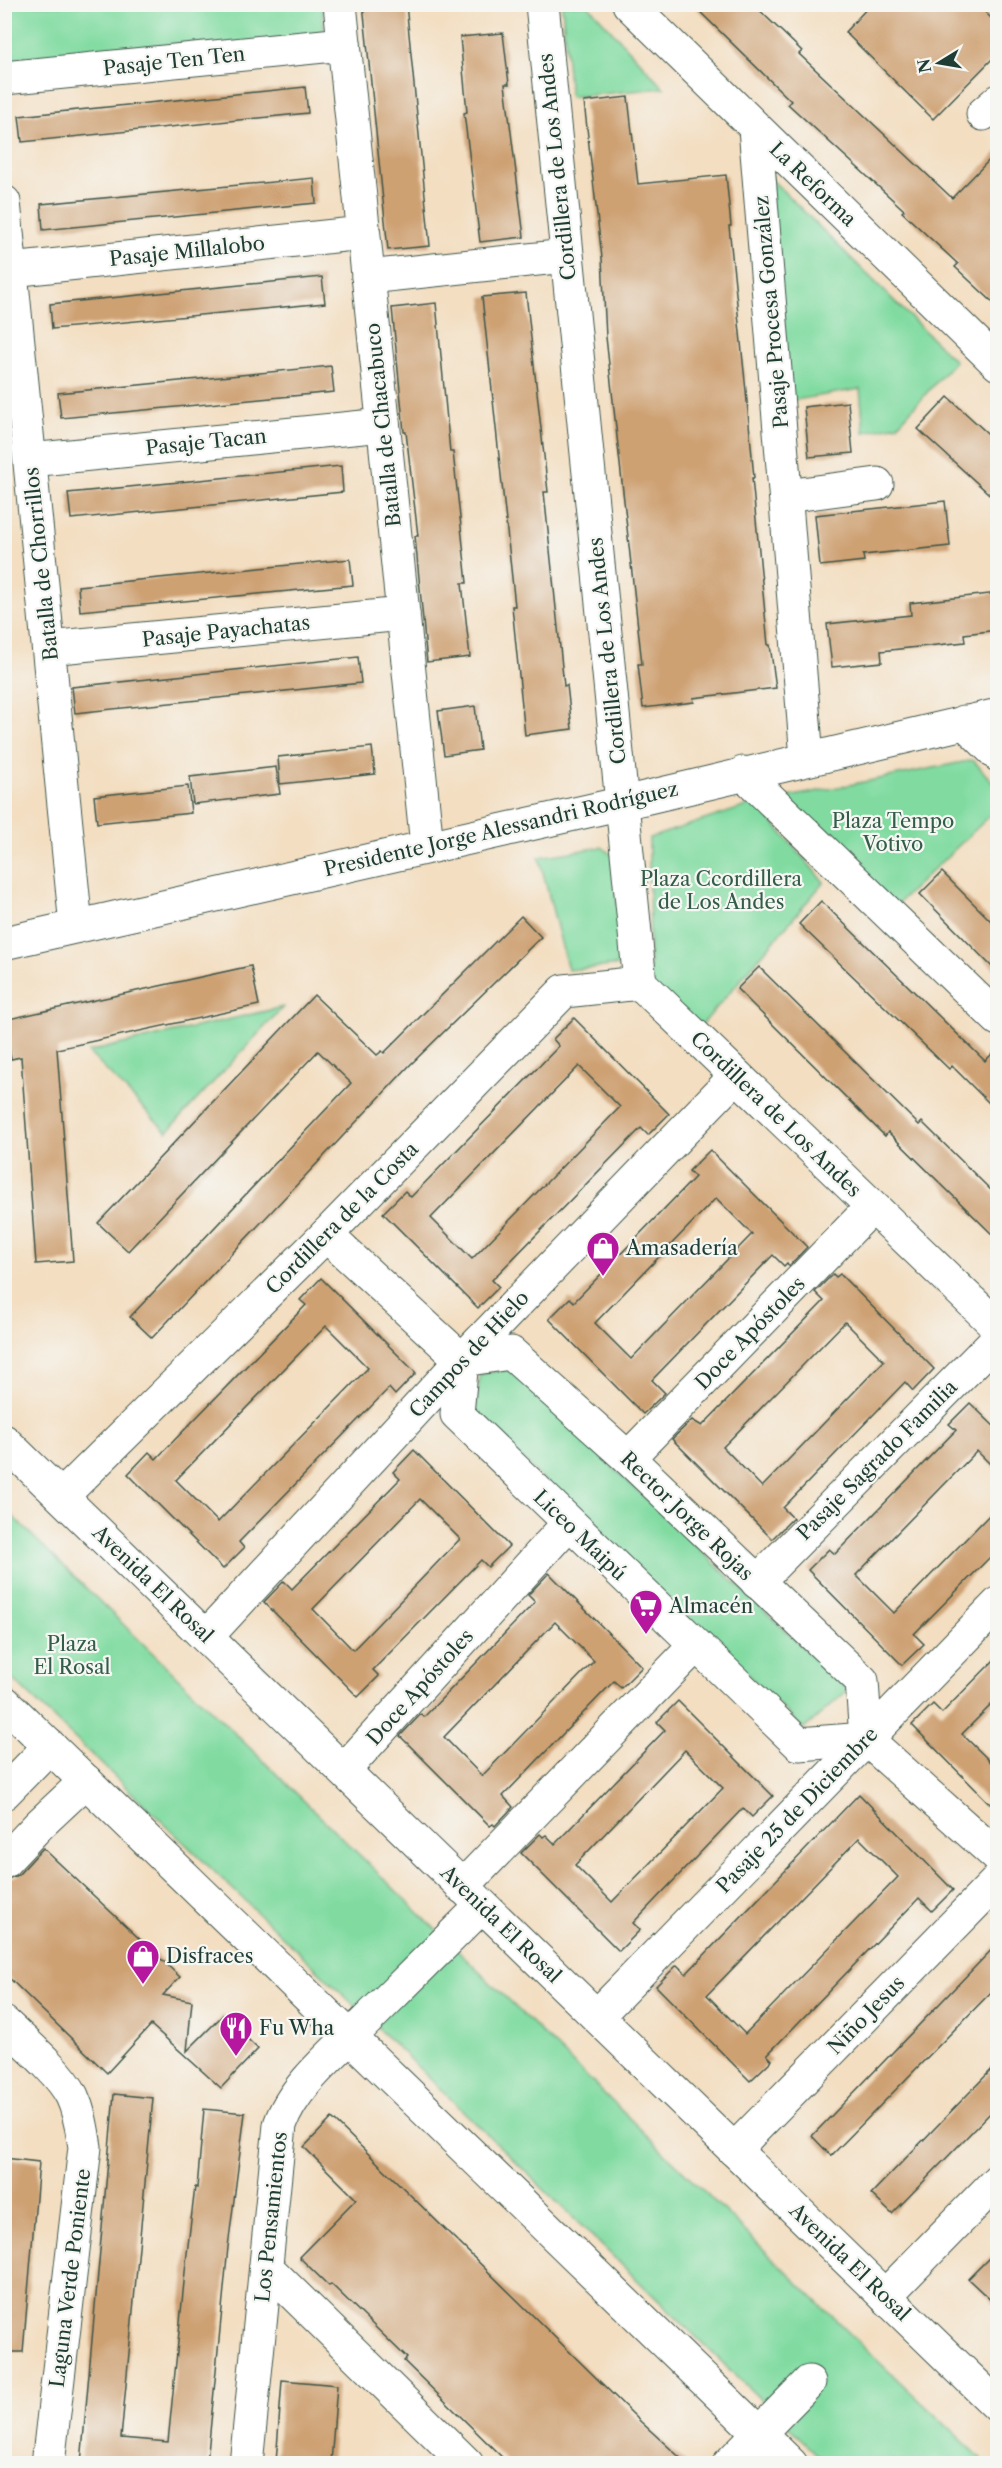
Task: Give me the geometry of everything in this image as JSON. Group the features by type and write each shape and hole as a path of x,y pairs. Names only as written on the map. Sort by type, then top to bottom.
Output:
{"street":[{"name":"Batalla de Chacabuco","path":"340,4 427,846"},
{"name":"Cordillera de Los Andes","path":"542,4 640,983 998,1327"},
{"name":"La Reforma","path":"629,4 998,364"},
{"name":"Pasaje Ten Ten","path":"4,78 344,44"},
{"name":"Pasaje Procesa González","path":"755,128 807,758"},
{"name":"Batalla de Chorrillos","path":"4,202 76,926"},
{"name":"Pasaje Millalobo","path":"11,270 363,233"},
{"path":"368,277 566,256"},
{"name":"Pasaje Tacan","path":"30,460 383,425"},
{"path":"786,496 877,484"},
{"name":"Pasaje Payachatas","path":"49,648 403,614"},
{"name":"Presidente Jorge Alessandri Rodríguez","path":"4,943 623,803 998,715"},
{"path":"964,723 998,755"},
{"path":"743,773 998,1019"},
{"name":"Cordillera de la Costa","path":"63,1496 326,1234 564,991 640,983"},
{"name":"Campos de Hielo","path":"207,1636 462,1360 736,1076"},
{"name":"Doce Apóstoles","path":"628,1458 872,1207"},
{"path":"326,1234 462,1360"},
{"name":"Pasaje Sagrado Familia","path":"757,1582 998,1338"},
{"name":"Rector Jorge Rojas","path":"462,1360 511,1353 628,1458 862,1681 866,1739"},
{"name":"Liceo Maipú","path":"462,1360 457,1414 568,1524 799,1744 866,1739"},
{"name":"Avenida El Rosal","path":"4,1442 63,1496 998,2406"},
{"name":"Doce Apóstoles","path":"344,1770 568,1524"},
{"name":"Pasaje 25 de Diciembre","path":"597,2016 998,1604"},
{"path":"472,1896 695,1646"},
{"path":"4,1702 791,2463"},
{"path":"866,1739 998,1857"},
{"path":"4,1793 50,1746"},
{"path":"4,1862 86,1781"},
{"name":"Niño Jesus","path":"734,2150 998,1880"},
{"name":"Los Pensamientos","path":"246,2463 280,2125 283,2115 297,2092 350,2037 472,1896"},
{"name":"Laguna Verde Poniente","path":"4,2023 51,2070 71,2094 80,2118 85,2147 48,2463"},
{"path":"885,2296 998,2180"},
{"path":"266,2267 435,2449 467,2463"},
{"path":"729,2463 809,2382"}],"green space":[{"path":"4,5 322,5 325,39 5,72"},
{"path":"562,5 588,5 664,88 570,97"},
{"path":"767,175 955,361 898,425 864,432 860,389 790,401"},
{"name":"Plaza Tempo Votivo","path":"973,760 997,787 997,809 892,909 779,799"},
{"name":"Plaza Ccordillera de Los Andes","path":"756,803 824,882 695,1033 650,986 649,838"},
{"path":"602,847 613,856 622,965 568,970 539,857"},
{"path":"283,1007 167,1132 88,1052"},
{"path":"509,1369 848,1690 804,1729 475,1414 480,1374"},
{"name":"Plaza El Rosal","path":"4,1508 879,2362 986,2463 826,2463 328,1980 5,1672"}],"building":[{"path":"363,4 406,4 430,246 388,250"},
{"path":"692,4 753,4 802,51 799,54 952,198 998,151 998,307 955,267 958,264 902,212 904,210 788,104 791,101"},
{"path":"871,4 977,4 998,25 998,53 933,119 845,32"},
{"path":"503,33 509,84 505,84 524,237 480,242 464,113 467,112 460,37"},
{"path":"305,87 308,113 22,142 19,116"},
{"path":"628,97 638,184 726,175 768,645 770,645 776,688 693,698 694,702 643,708 638,664 642,664 606,337 602,258 584,102"},
{"path":"314,178 316,203 43,230 41,204"},
{"path":"322,277 325,303 52,329 50,304"},
{"path":"526,293 548,492 544,492 564,686 567,685 572,729 525,735 512,606 515,606 482,297"},
{"path":"436,303 450,452 453,452 467,583 462,583 470,657 427,662 415,536 418,536 406,432 404,432 392,308"},
{"path":"331,366 334,392 61,418 58,393"},
{"path":"948,397 998,443 998,502 918,429"},
{"path":"848,402 853,453 809,457 804,407"},
{"path":"341,466 343,492 71,519 68,493"},
{"path":"945,501 950,546 863,555 864,561 820,566 815,515"},
{"path":"350,559 353,585 80,611 78,586"},
{"path":"998,593 998,630 964,634 965,642 881,651 882,662 832,667 827,624 911,615 910,603"},
{"path":"358,657 361,683 75,713 72,687"},
{"path":"475,706 480,750 444,755 438,711"},
{"path":"372,747 375,774 280,784 278,757"},
{"path":"276,767 280,794 193,804 190,777"},
{"path":"188,786 191,813 97,823 94,796"},
{"path":"942,872 998,928 998,973 920,894"},
{"path":"821,901 985,1061 998,1048 998,1112 952,1066 949,1069 799,924"},
{"path":"521,916 541,937 410,1065 152,1338 130,1317 351,1083 318,1051 128,1251 98,1223 314,995 377,1055 382,1051 384,1053"},
{"path":"251,966 259,1005 57,1049 73,1261 36,1264 21,1057 11,1059 4,1020"},
{"path":"759,967 919,1125 922,1122 998,1197 998,1240 888,1132 885,1136 737,989"},
{"path":"574,1018 669,1114 648,1135 641,1128 492,1280 499,1287 478,1308 383,1213 405,1191 411,1197 559,1046 553,1039","holes":["579,1066 620,1107 472,1259 431,1218"]},
{"path":"710,1150 807,1247 789,1266 787,1263 784,1266 773,1255 652,1380 665,1393 643,1414 549,1319 570,1298 574,1302 695,1177 689,1171","holes":["716,1198 752,1234 631,1359 595,1323"]},
{"path":"833,1274 836,1277 840,1274 934,1369 913,1391 905,1382 783,1508 793,1518 772,1539 672,1439 692,1420 702,1426 824,1301 815,1292","holes":["845,1322 884,1361 762,1487 723,1447"]},
{"path":"321,1278 416,1373 395,1395 389,1388 239,1542 244,1548 223,1569 128,1474 149,1452 156,1459 306,1305 300,1300","holes":["326,1326 368,1368 218,1522 176,1480"]},
{"path":"970,1403 998,1430 998,1472 977,1451 856,1575 894,1613 998,1506 998,1549 914,1634 924,1644 902,1665 808,1570 829,1549 835,1554 956,1430 949,1424"},
{"path":"414,1450 509,1546 488,1567 481,1560 373,1670 379,1676 358,1697 264,1602 284,1581 292,1589 400,1479 393,1472","holes":["420,1499 460,1539 353,1650 313,1609"]},
{"path":"549,1573 642,1667 621,1688 614,1681 503,1796 513,1807 495,1826 493,1824 490,1826 400,1736 421,1714 424,1717 535,1602 528,1595","holes":["555,1622 594,1661 482,1776 444,1737"]},
{"path":"998,1656 998,1698 962,1734 998,1769 998,1812 912,1725 933,1704 942,1713"},
{"path":"678,1701 773,1796 752,1817 743,1808 633,1923 640,1930 619,1951 521,1853 540,1834 543,1837 546,1835 555,1844 665,1730 657,1722","holes":["685,1750 723,1788 612,1902 575,1865"]},
{"path":"859,1794 953,1890 932,1911 919,1898 767,2055 772,2060 750,2081 656,1986 677,1965 686,1974","holes":["859,1838 898,1877 745,2034 707,1995"]},
{"path":"43,1848 180,1977 163,1995 192,2001 187,2051 223,2015 258,2049 221,2088 151,2025 107,2073 4,1973 4,1880 18,1875"},
{"path":"998,1943 998,1985 831,2156 812,2136"},
{"path":"998,2063 998,2105 892,2214 871,2194"},
{"path":"114,2094 153,2098 121,2438 168,2442 204,2109 245,2113 228,2247 207,2463 81,2463"},
{"path":"332,2118 641,2422 686,2463 508,2463 404,2361 407,2358 331,2284 329,2286 299,2257 356,2199 304,2147"},
{"path":"4,2158 39,2162 23,2352 4,2352"},
{"path":"998,2249 998,2307 968,2279"},
{"path":"282,2380 337,2385 331,2463 276,2463"}],"place":[{"name":"Amasadería","path":"603,1277"},
{"name":"Almacén","path":"646,1635"},
{"name":"Disfraces","path":"143,1985"},
{"name":"Fu Wha","path":"236,2057"}]}
